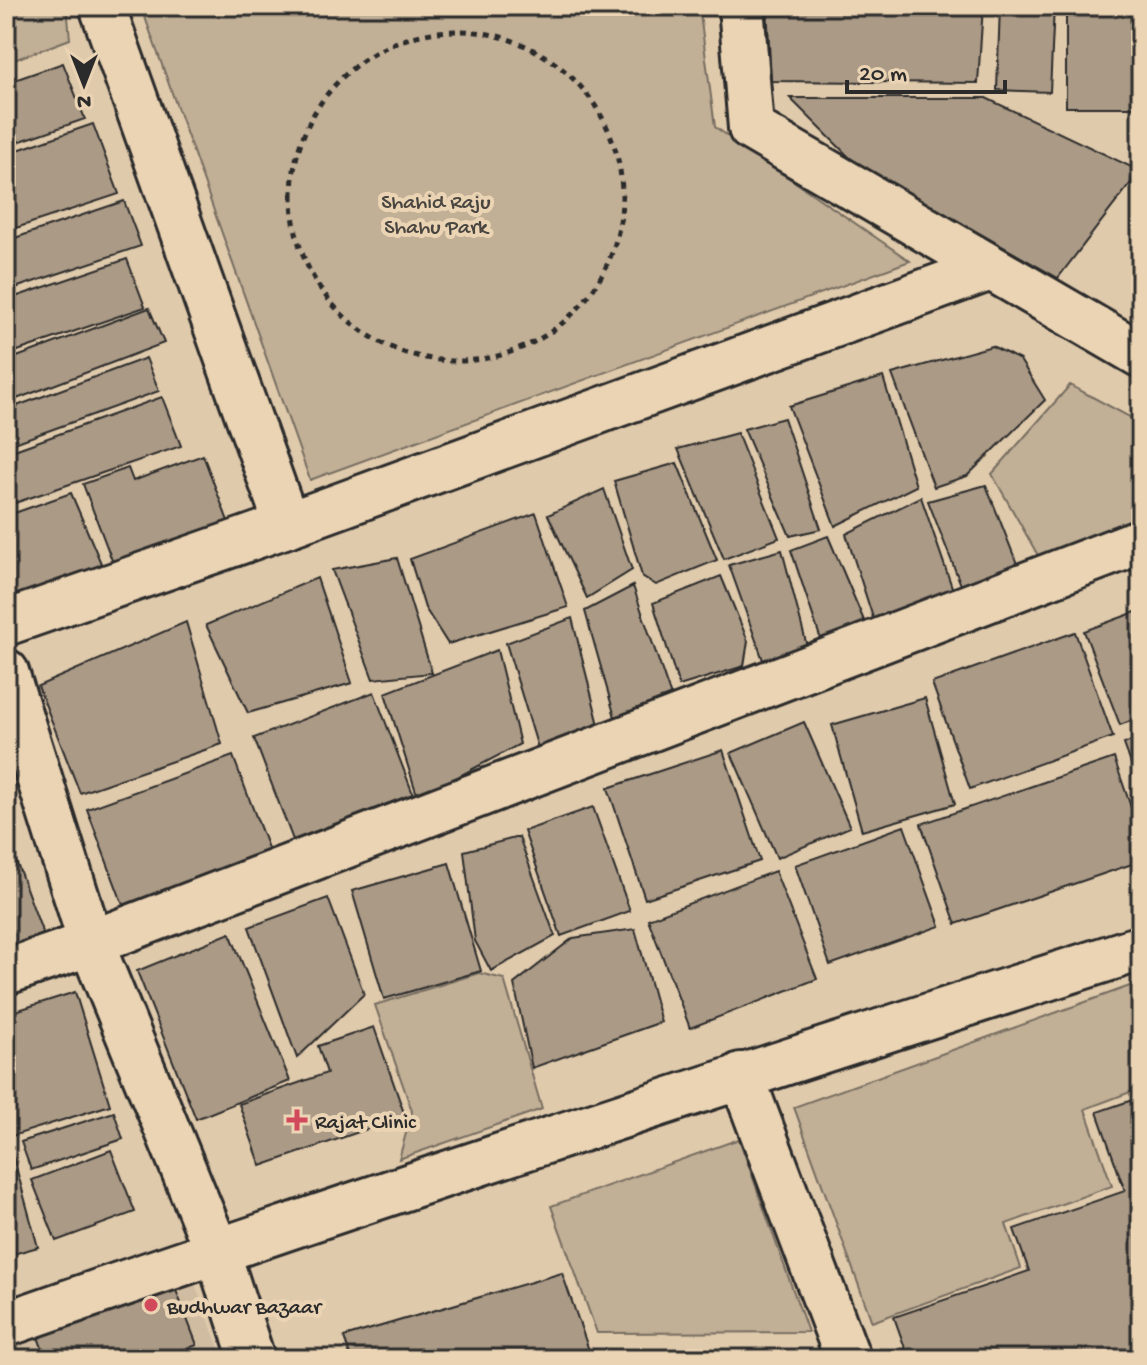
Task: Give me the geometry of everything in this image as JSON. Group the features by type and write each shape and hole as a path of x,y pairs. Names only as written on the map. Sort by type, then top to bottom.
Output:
{"street":[{"path":"102,6 287,525"},
{"path":"741,6 751,128 1141,355"},
{"path":"6,623 287,525 990,268"},
{"path":"6,972 91,943 1141,541"},
{"path":"6,672 91,943 217,1251 252,1359"},
{"path":"6,1324 741,1075 1141,948"},
{"path":"741,1075 848,1359"}],"path":[{"path":"439,31 497,35 558,65 590,96 618,154 623,188 616,246 583,305 518,351 448,362 412,357 360,333 308,273 289,195 308,120 342,74 391,43 439,31"}],"shaded area":[{"name":"Budhwar Bazaar","path":"190,1271 223,1359 6,1359 6,1339"}],"green space":[{"path":"6,6 67,6 70,39 6,63"},
{"name":"Shahid Raju Shahu Park","path":"141,6 699,6 715,127 910,261 310,480"},
{"path":"1070,385 1141,423 1141,518 1040,559 992,474"},
{"path":"479,973 504,979 542,1109 399,1159 412,1111 375,1005"},
{"path":"1141,982 1141,1088 1085,1109 1112,1186 1006,1224 1021,1268 872,1322 794,1107"},
{"path":"739,1139 808,1332 597,1333 551,1206"}],"building":[{"path":"767,6 983,6 978,83 771,81"},
{"path":"1000,6 1054,6 1050,92 997,90"},
{"path":"1066,6 1141,6 1141,107 1066,107"},
{"path":"63,63 85,119 6,146 6,83"},
{"path":"790,98 986,98 1140,171 1058,278 856,164"},
{"path":"93,124 119,194 13,229 6,209 6,154"},
{"path":"124,201 141,246 6,291 6,241"},
{"path":"127,259 145,307 6,355 6,300"},
{"path":"149,308 164,343 6,403 6,361"},
{"path":"992,346 1020,360 1045,400 967,476 934,487 892,374"},
{"path":"146,358 159,391 6,446 6,410"},
{"path":"883,377 916,486 835,526 789,406"},
{"path":"162,397 181,446 6,506 6,453"},
{"path":"784,418 821,529 790,536 744,429"},
{"path":"737,433 779,538 724,559 678,449"},
{"path":"203,455 234,537 118,576 83,484 128,468 133,481"},
{"path":"677,463 717,560 656,585 642,576 614,481"},
{"path":"986,485 1019,569 963,590 928,501"},
{"path":"604,489 632,570 587,598 548,515"},
{"path":"71,493 106,575 20,604 6,570 6,516"},
{"path":"921,497 955,596 876,627 846,534"},
{"path":"536,513 568,607 448,644 425,608 410,559"},
{"path":"828,536 865,623 821,640 791,550"},
{"path":"782,550 808,650 763,660 729,565"},
{"path":"397,558 432,673 373,679 332,570"},
{"path":"721,576 748,641 744,666 679,686 653,603"},
{"path":"317,578 352,683 248,713 206,625"},
{"path":"633,586 671,697 617,724 585,611"},
{"path":"1141,610 1141,717 1120,725 1084,631"},
{"path":"572,618 599,725 538,748 506,643"},
{"path":"186,622 222,744 80,793 38,686"},
{"path":"1075,632 1113,737 970,789 932,683"},
{"path":"497,650 520,744 418,798 385,693"},
{"path":"374,692 413,794 293,840 254,738"},
{"path":"925,698 955,804 862,831 832,725"},
{"path":"804,722 850,827 777,858 731,753"},
{"path":"1141,737 1141,792 1124,744"},
{"path":"723,750 760,861 645,899 608,788"},
{"path":"233,756 269,851 123,905 87,809"},
{"path":"1114,758 1141,836 1141,861 956,924 921,824"},
{"path":"593,807 630,911 561,936 524,831"},
{"path":"904,826 940,926 830,965 795,865"},
{"path":"6,834 43,934 6,947"},
{"path":"519,837 555,936 491,971 475,941 464,851"},
{"path":"449,863 481,971 384,999 352,891"},
{"path":"775,871 817,979 690,1028 648,919"},
{"path":"328,898 364,994 297,1058 249,927"},
{"path":"635,929 661,1022 532,1068 514,984 573,938"},
{"path":"230,933 290,1081 196,1119 137,971"},
{"path":"75,992 110,1105 6,1138 6,1014"},
{"path":"374,1027 405,1116 261,1166 239,1104 327,1073 318,1046"},
{"path":"1141,1097 1141,1359 909,1359 894,1317 1029,1271 1014,1229 1125,1191 1097,1112"},
{"path":"114,1112 123,1139 31,1170 21,1142"},
{"path":"11,1149 38,1247 6,1256 6,1150"},
{"path":"111,1150 135,1212 56,1241 32,1180"},
{"path":"562,1273 592,1359 351,1359 344,1337"},
{"name":"Budhwar Bazaar","path":"174,1285 197,1345 158,1359 46,1359 37,1334"}],"place":[{"name":"Rajat Clinic","path":"297,1120"},
{"name":"Budhwar Bazaar","path":"151,1305"}]}
